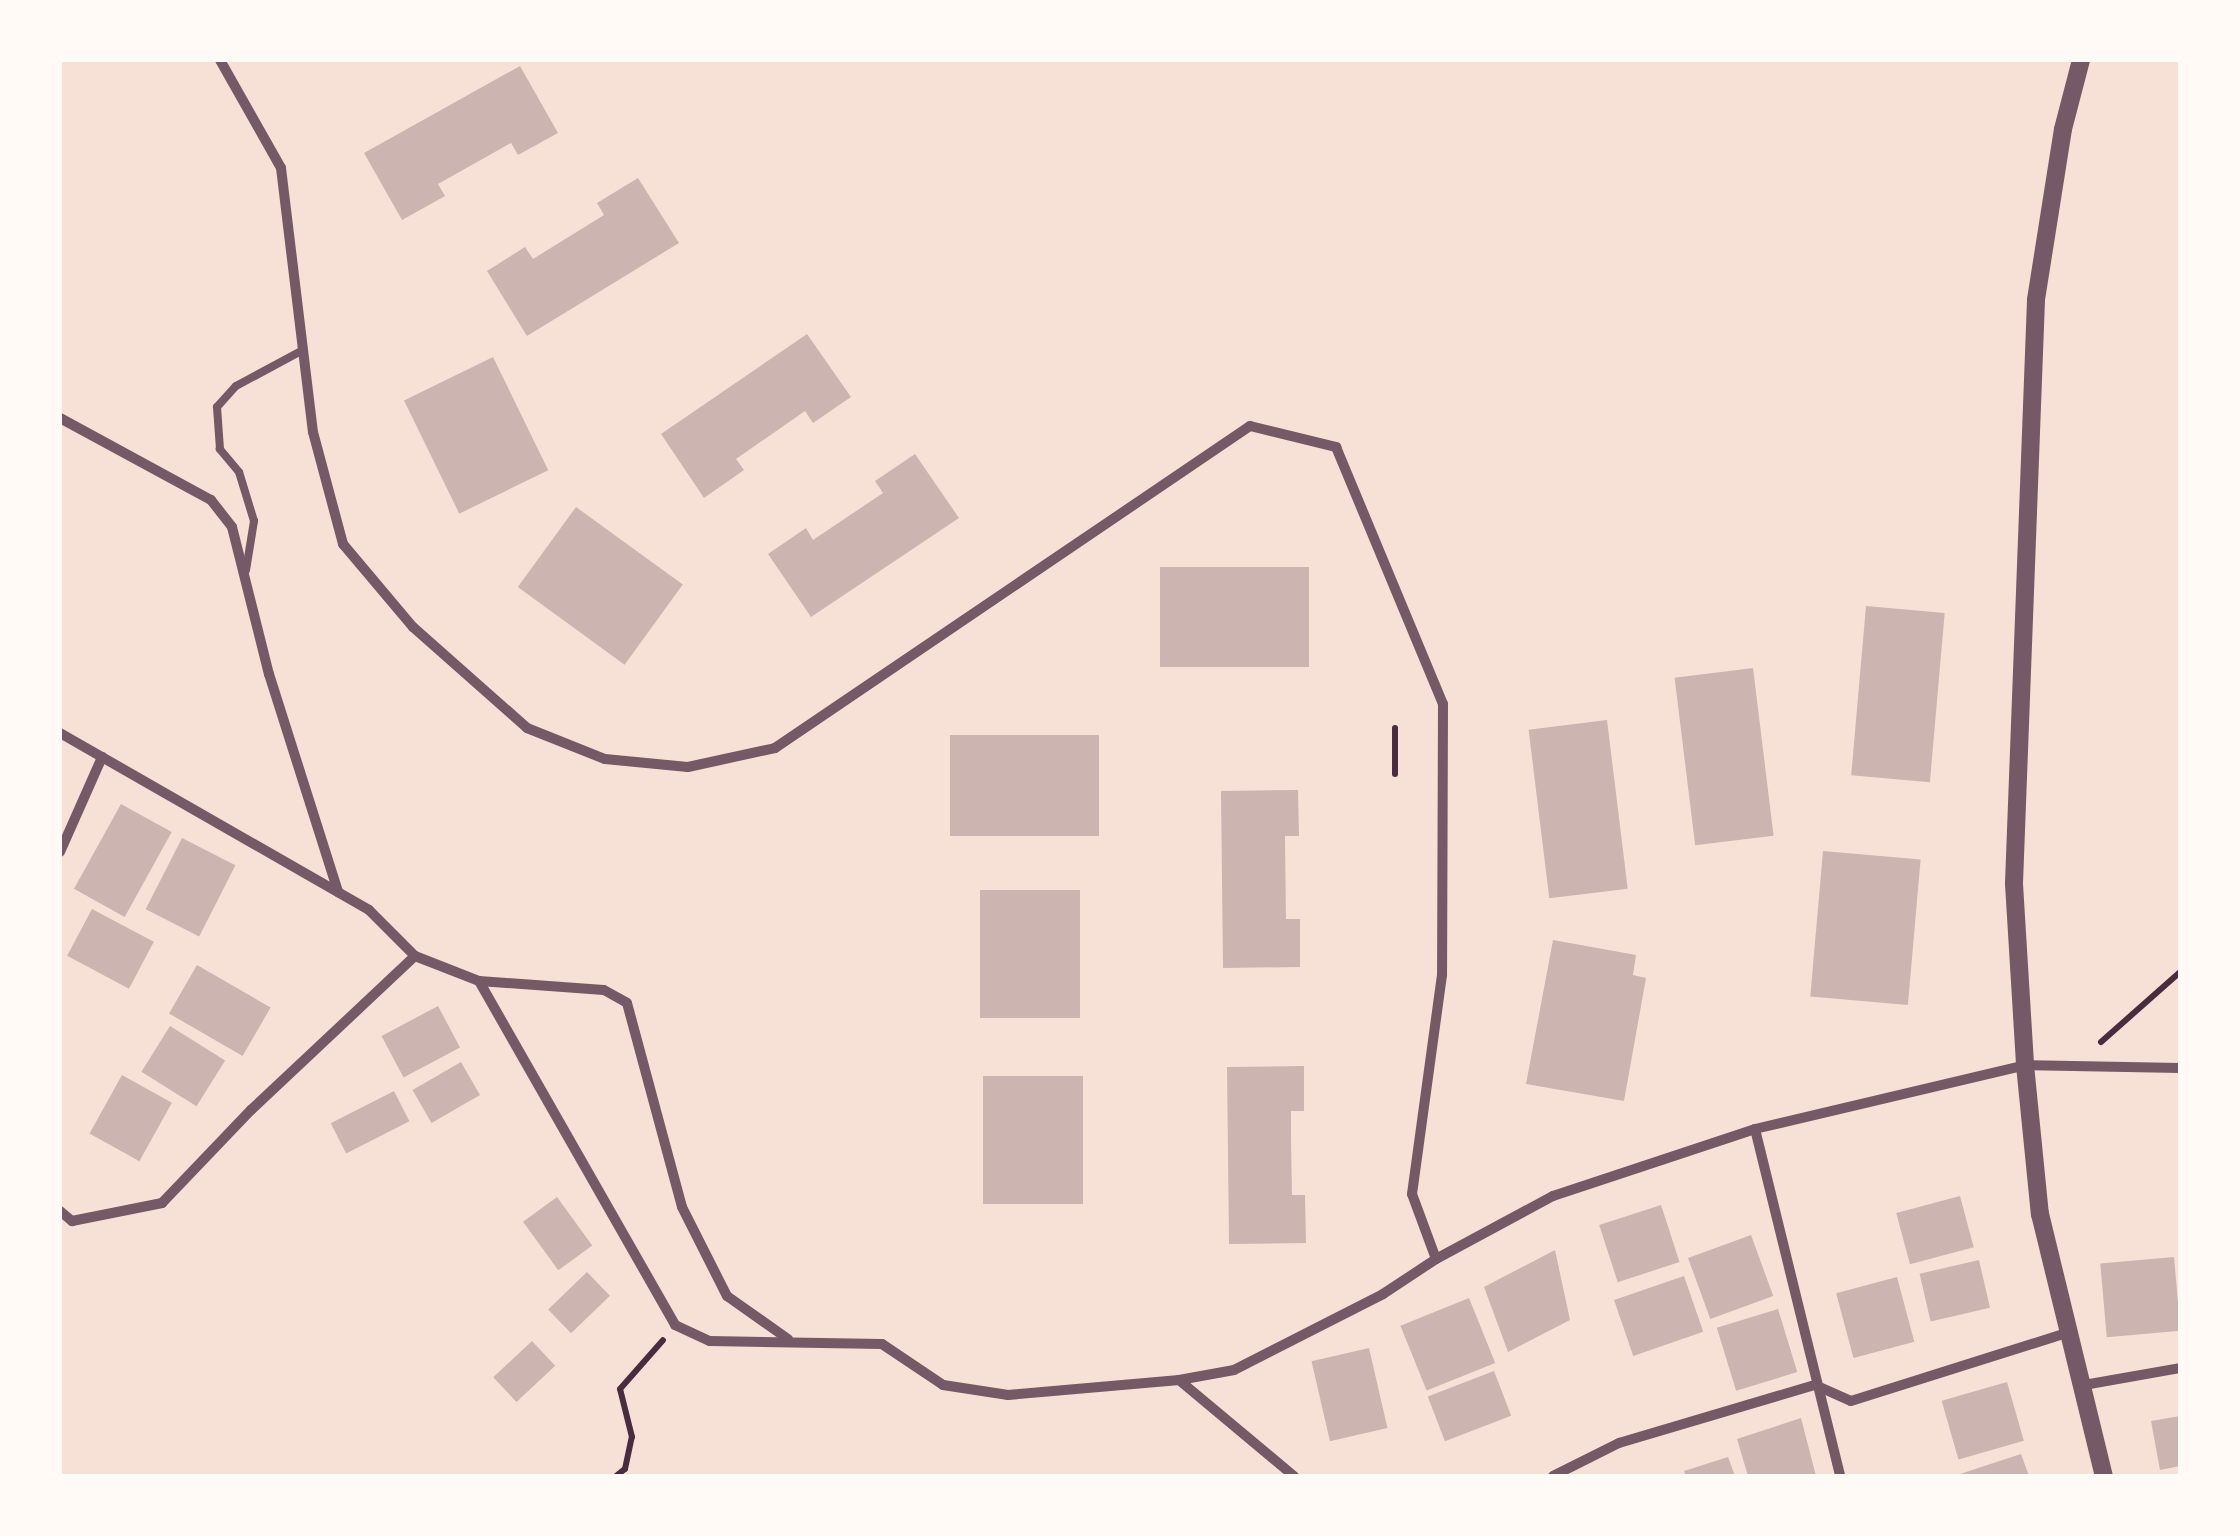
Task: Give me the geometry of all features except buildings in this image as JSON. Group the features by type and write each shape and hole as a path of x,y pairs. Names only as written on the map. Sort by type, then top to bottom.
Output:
{"street":[{"path":"220,60 281,168 313,432 343,544 413,627 527,728 605,759 688,768 774,748 1250,426 1336,447 1443,704 1442,975 1412,1194 1436,1259"},
{"path":"2081,60 2064,129 2036,300 2014,884 2024,1065 2040,1214 2104,1476"},
{"path":"60,418 211,500 232,527 246,570 269,674 338,892"},
{"path":"60,732 369,910 415,956 479,981 604,990 628,1003 682,1207 727,1296 788,1339"},
{"path":"60,852 102,757"},
{"path":"60,1211 72,1220 162,1203 251,1110 415,956"},
{"path":"479,981 676,1326 710,1340 882,1344 943,1386 1008,1396 1179,1380 1234,1370 1382,1294 1436,1259 1553,1196 1755,1129 2024,1065 2180,1068"},
{"path":"1755,1129 1840,1476"},
{"path":"1553,1476 1619,1443 1815,1386 1851,1400 2070,1332"},
{"path":"2084,1385 2180,1368"},
{"path":"1179,1380 1294,1476"}],"lane":[{"path":"246,570 254,520 240,472 220,449 217,407 236,386 303,350"}],"path":[{"path":"1395,728 1395,774"},
{"path":"2074,1066 2180,972"},
{"path":"616,1476 625,1469 632,1437 620,1388 676,1326"}]}
